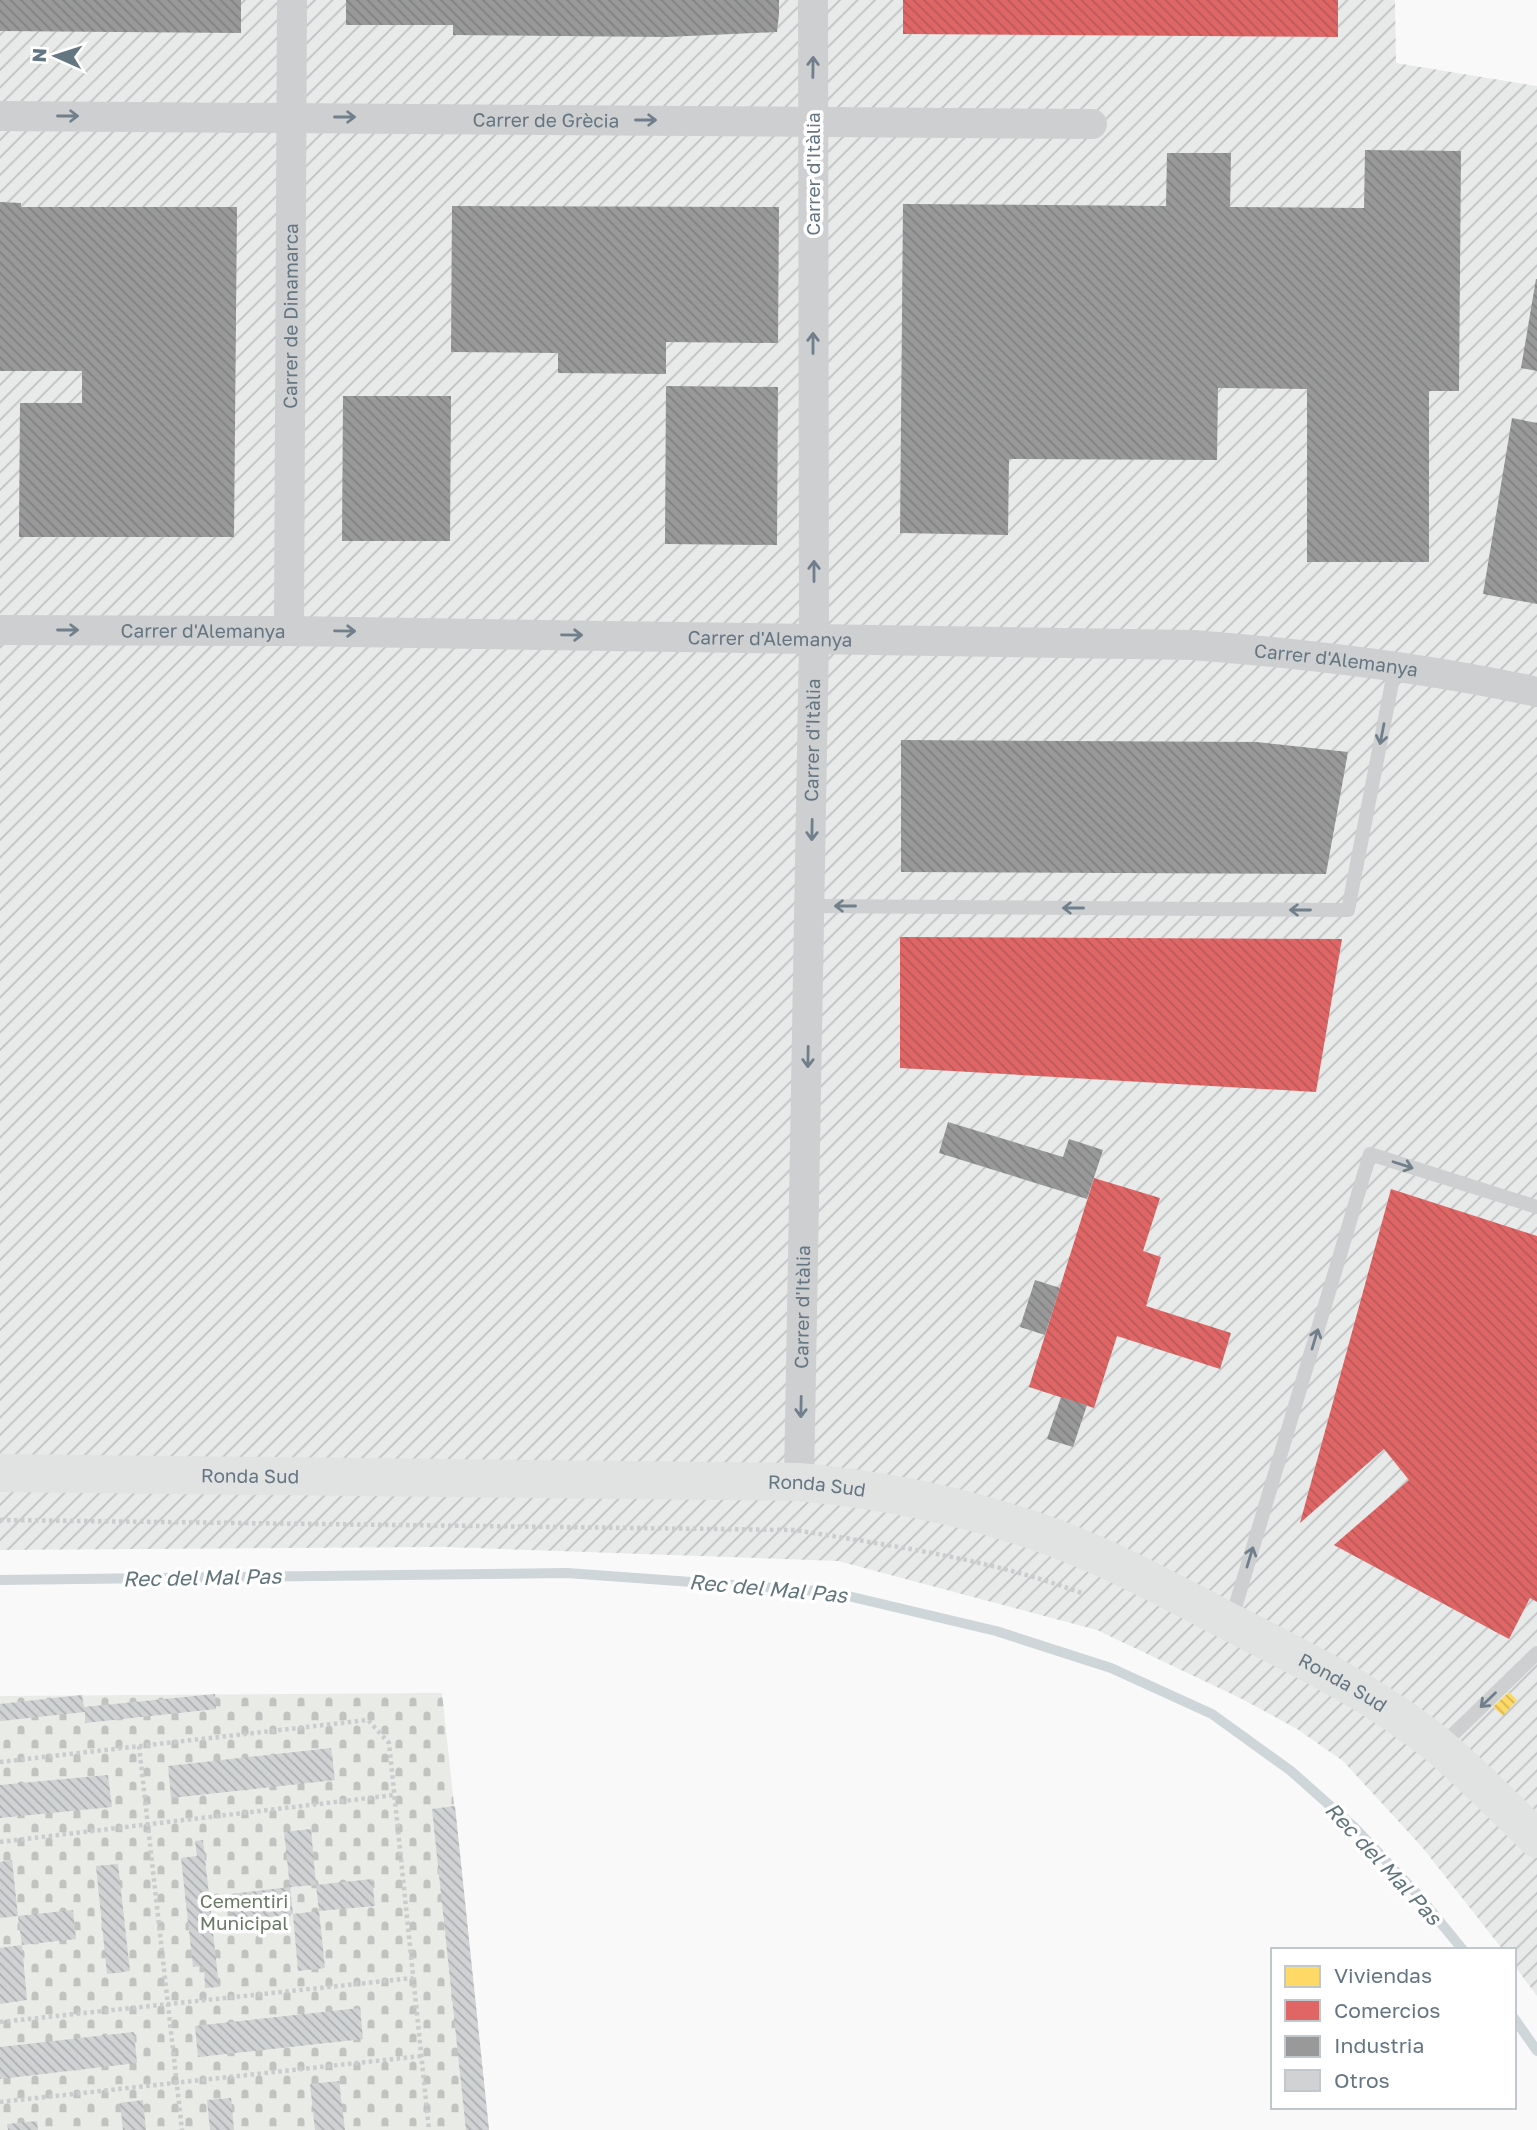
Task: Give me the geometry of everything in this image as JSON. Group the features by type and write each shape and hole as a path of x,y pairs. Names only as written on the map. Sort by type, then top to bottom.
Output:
{"main road":[{"name":"Ronda Sud","path":"0,1473 799,1482 868,1490 984,1516 1032,1530 1140,1575 1325,1671 1388,1710 1439,1747 1506,1807 1537,1839"}],"street":[{"name":"Carrer de Dinamarca","path":"289,631 292,0"},
{"name":"Carrer d'Itàlia","path":"799,1482 814,639 813,0"},
{"name":"Carrer de Grècia","path":"0,116 1092,124"},
{"name":"Carrer d'Alemanya","path":"0,630 289,631 1193,645 1301,654 1395,667 1537,692"}],"lane":[{"path":"811,906 1348,910 1395,667"},
{"path":"1230,1622 1370,1154 1537,1207"},
{"path":"1439,1747 1537,1653"}],"path":[{"path":"0,1520 794,1530 919,1550 1047,1580 1085,1594"},
{"path":"0,1762 368,1720 388,1743 429,2130"},
{"path":"139,1746 181,2130"},
{"path":"0,1842 394,1795"},
{"path":"0,2021 413,1978"},
{"path":"0,2102 421,2056"}],"shaded area":[{"path":"0,0 1395,0 1396,63 1537,86 1537,1996 1516,1968 1516,1948 1501,1948 1422,1847 1343,1761 1297,1729 1242,1699 1097,1630 838,1561 445,1547 0,1550"}],"green space":[{"name":"Cementiri Municipal","path":"442,1693 489,2130 0,2130 0,1696"}],"building: Viviendas":[{"path":"1509,1692 1517,1700 1503,1716 1493,1707"}],"building: Comercios":[{"path":"903,0 1338,0 1338,37 903,34"},
{"path":"900,937 1342,939 1316,1092 900,1068"},
{"path":"1094,1178 1160,1198 1143,1251 1161,1257 1146,1306 1231,1333 1220,1369 1117,1336 1094,1408 1029,1387"},
{"path":"1391,1189 1537,1236 1537,1602 1530,1598 1509,1639 1334,1545 1409,1480 1384,1449 1300,1523"}],"building: Industria":[{"path":"0,0 241,0 241,33 0,31"},
{"path":"346,0 779,0 779,14 777,32 667,37 453,35 453,25 346,25"},
{"path":"1365,150 1461,151 1459,391 1429,391 1429,562 1307,562 1307,389 1218,388 1217,460 1009,459 1008,535 900,533 903,204 1166,206 1167,153 1231,153 1230,207 1364,208"},
{"path":"0,202 21,203 21,207 237,207 234,537 19,537 20,403 82,403 82,371 0,371"},
{"path":"452,206 779,207 778,343 666,342 666,374 558,373 558,353 451,352"},
{"path":"1537,279 1537,371 1521,368"},
{"path":"666,386 778,387 777,545 665,544"},
{"path":"343,396 451,396 450,541 342,541"},
{"path":"1512,418 1537,423 1537,604 1483,594"},
{"path":"901,740 1257,742 1348,752 1326,874 901,872"},
{"path":"948,1122 1063,1157 1069,1139 1103,1150 1087,1199 939,1153"},
{"path":"1035,1280 1060,1288 1045,1335 1020,1327"},
{"path":"1061,1397 1087,1405 1073,1447 1047,1439"}],"building: Otros":[{"path":"215,1694 216,1709 85,1723 85,1712 0,1721 0,1704 82,1695 84,1707"},
{"path":"331,1748 335,1780 171,1798 168,1766"},
{"path":"108,1775 112,1807 0,1818 0,1785"},
{"path":"455,1806 489,2130 466,2130 432,1809"},
{"path":"311,1829 316,1885 290,1887 284,1832"},
{"path":"203,1840 219,1987 205,1988 204,1966 193,1967 181,1858 197,1856 195,1841"},
{"path":"12,1860 18,1916 0,1918 0,1862"},
{"path":"118,1864 130,1971 107,1974 96,1866"},
{"path":"372,1879 375,1906 319,1911 316,1885"},
{"path":"290,1887 293,1914 234,1921 231,1894"},
{"path":"73,1910 76,1939 22,1945 18,1916"},
{"path":"319,1911 325,1968 298,1971 293,1914"},
{"path":"22,1945 27,2000 0,2004 0,1948"},
{"path":"360,2008 363,2039 198,2057 195,2026"},
{"path":"134,2032 137,2063 0,2079 0,2047"},
{"path":"339,2081 345,2130 315,2130 310,2084"},
{"path":"231,2098 234,2130 210,2130 207,2100"},
{"path":"143,2100 146,2130 123,2130 120,2103"},
{"path":"37,2121 38,2130 8,2130 7,2124"}],"waterway":[{"name":"Rec del Mal Pas","path":"0,1580 567,1573 831,1592 996,1631 1111,1668 1212,1714 1291,1771 1354,1827 1418,1895 1461,1948"},
{"name":"Rec del Mal Pas","path":"1516,2021 1537,2051"}]}
